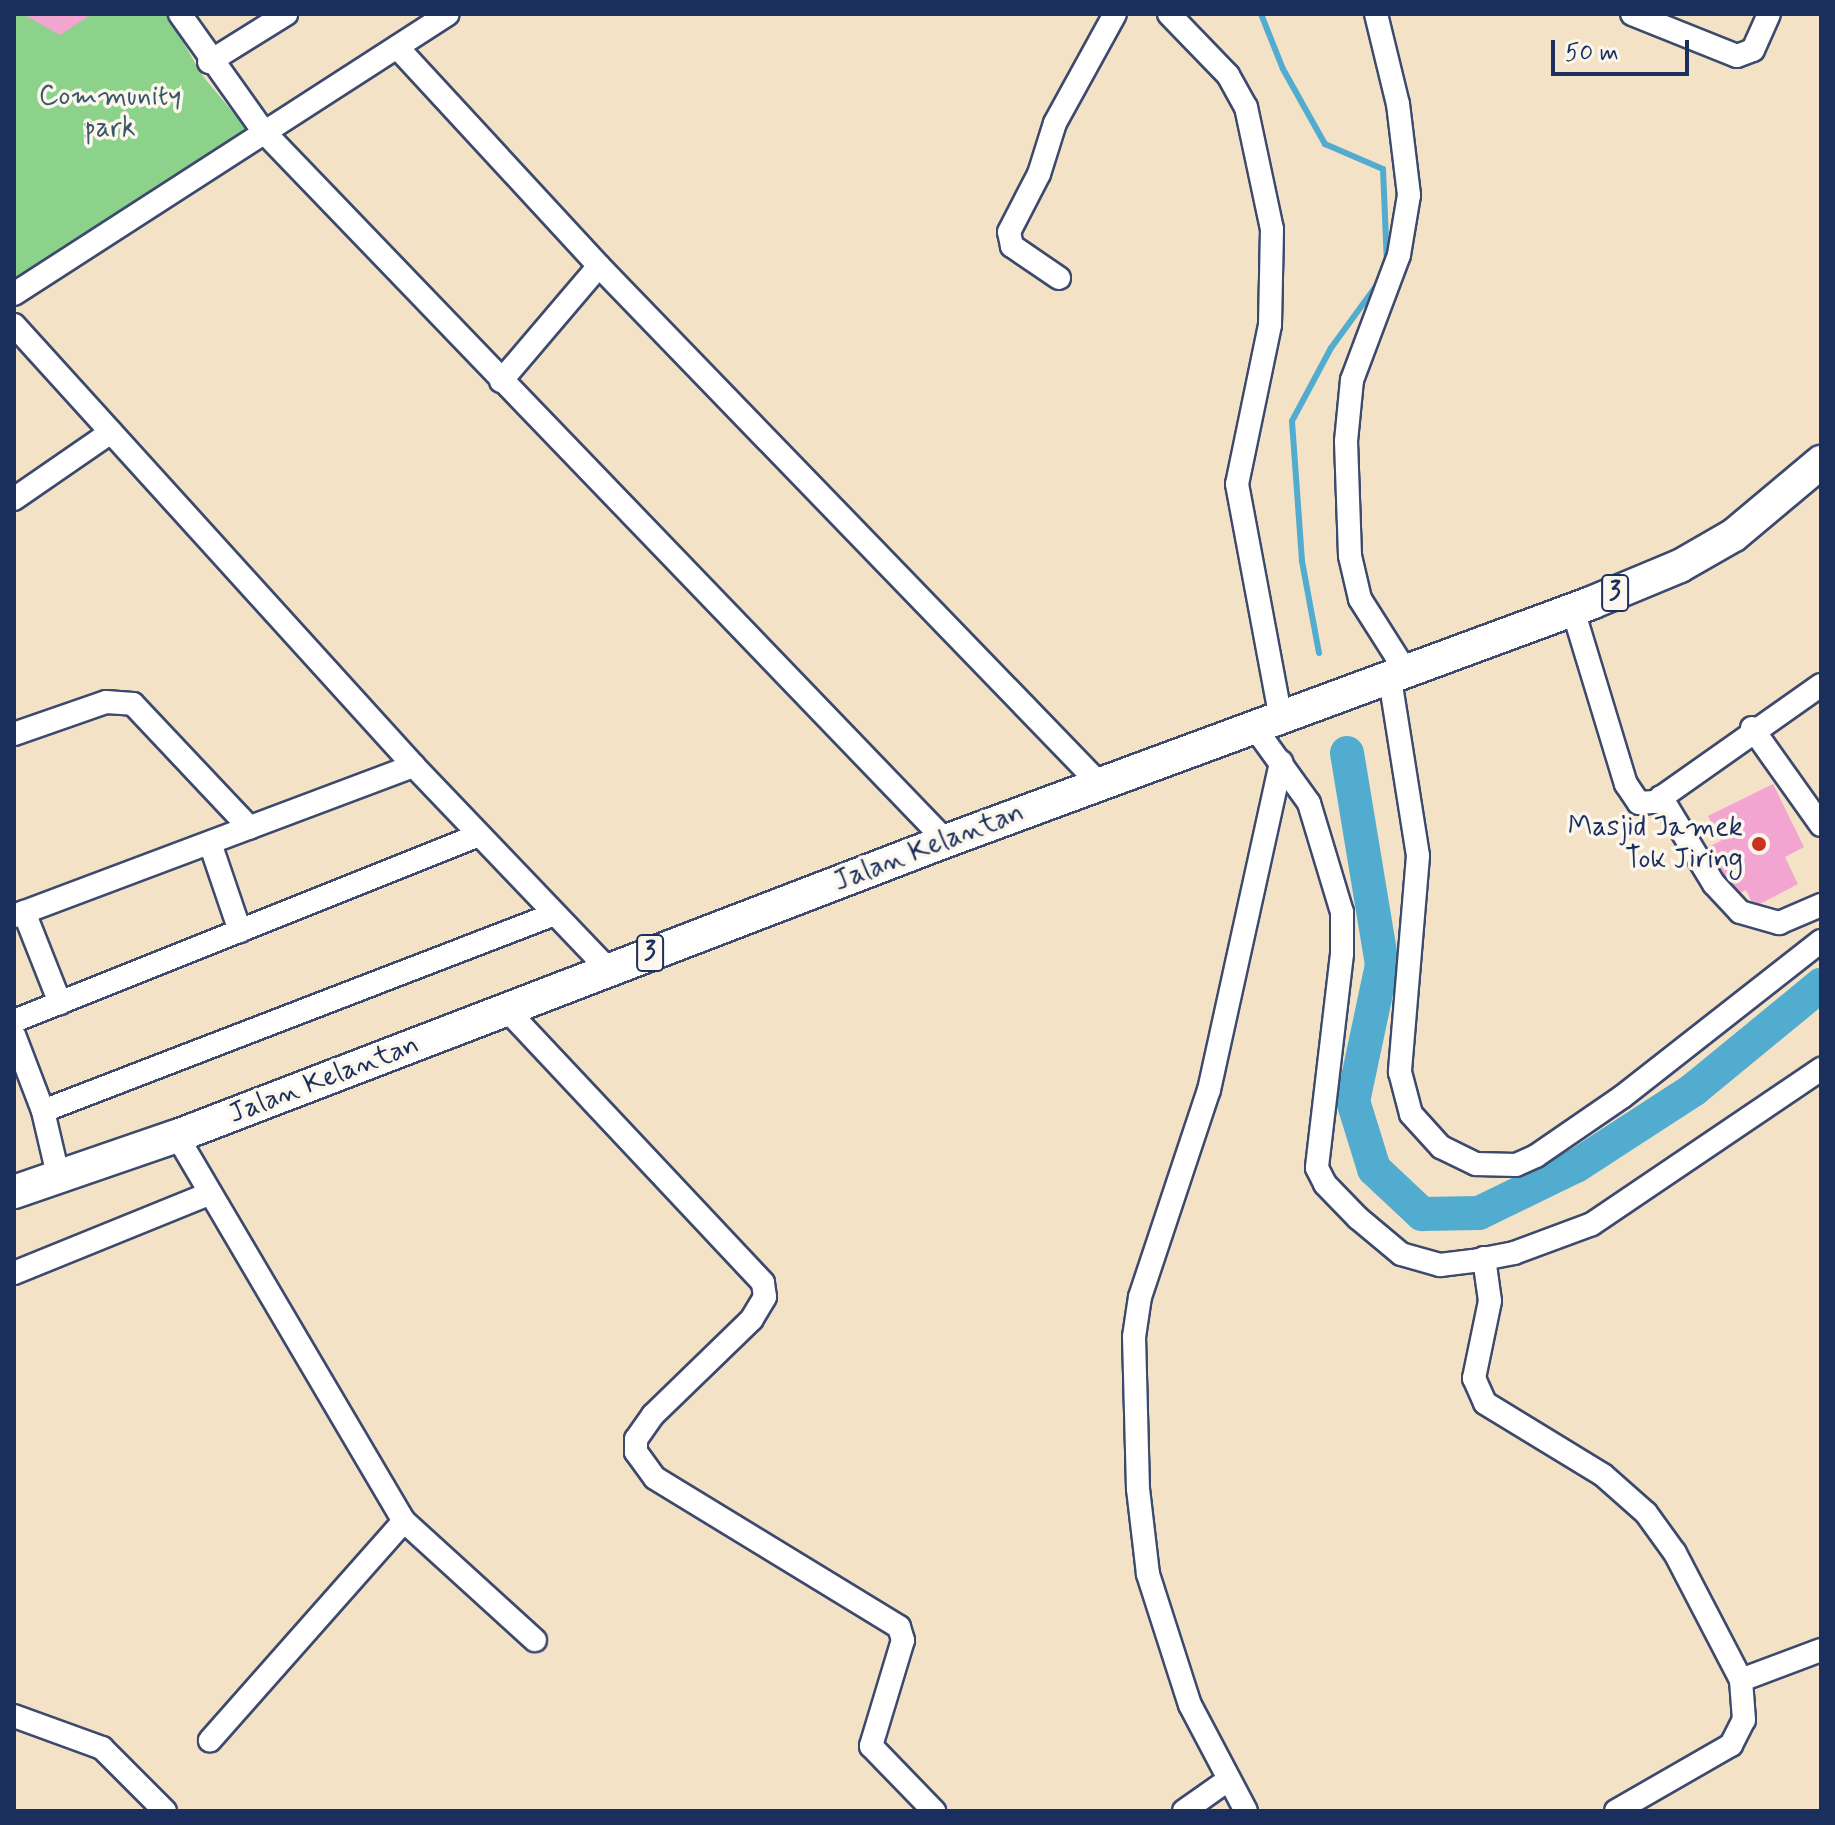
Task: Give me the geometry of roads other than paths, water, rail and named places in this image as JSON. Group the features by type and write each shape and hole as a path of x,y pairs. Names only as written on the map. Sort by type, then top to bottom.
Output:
{"highway":[{"name":"Jalan Kelantan","path":"14,1192 177,1136 946,841 1573,610 1680,566 1734,535 1821,462"}],"street":[{"path":"180,14 209,62 264,132 946,841"},
{"path":"209,62 286,14"},
{"path":"14,294 448,14"},
{"path":"1059,278 1012,246 1008,236 1039,174 1055,123 1115,14"},
{"path":"1169,14 1228,75 1246,107 1272,229 1270,325 1237,484 1281,762 1209,1090 1140,1297 1134,1337 1138,1489 1148,1574 1177,1673 1246,1811"},
{"path":"1376,14 1398,104 1409,195 1399,255 1352,380 1346,441 1350,556 1360,599 1394,677 1418,856 1400,1072 1411,1114 1441,1147 1476,1164 1516,1165 1536,1156 1622,1097 1821,941"},
{"path":"1632,14 1737,56 1753,50 1769,14"},
{"path":"397,47 599,266 1100,784"},
{"path":"501,381 599,266"},
{"path":"14,325 414,766 552,915 608,969"},
{"path":"14,499 111,432"},
{"path":"1573,610 1631,795 1644,804 1661,797 1752,728 1821,685"},
{"path":"14,734 106,702 133,704 250,828"},
{"path":"1752,728 1821,825"},
{"path":"1281,762 1314,814 1342,912 1342,954 1316,1153 1319,1176 1371,1232 1401,1254 1440,1265 1484,1258 1592,1224 1821,1069"},
{"path":"60,1003 19,914 414,766"},
{"path":"1661,797 1714,884 1740,912 1779,923 1821,905"},
{"path":"14,1021 478,835"},
{"path":"210,843 240,931"},
{"path":"43,1111 552,915"},
{"path":"507,1010 763,1283 766,1292 752,1319 653,1415 636,1439 636,1452 655,1478 899,1627 903,1640 871,1746 934,1811"},
{"path":"14,1035 43,1111 59,1179"},
{"path":"177,1136 404,1521 535,1640"},
{"path":"14,1273 209,1194"},
{"path":"1484,1258 1490,1301 1474,1378 1485,1403 1603,1475 1646,1513 1675,1553 1741,1680 1744,1720 1731,1745 1616,1811"},
{"path":"210,1740 404,1521"},
{"path":"1741,1680 1821,1650"},
{"path":"14,1716 102,1748 165,1811"},
{"path":"1184,1811 1228,1780"}],"waterway":[{"path":"1261,14 1283,69 1325,144 1383,169 1387,265"},
{"path":"1319,653 1302,561 1292,421 1331,348 1379,282"},
{"path":"1347,753 1382,965 1353,1101 1374,1169 1422,1214 1479,1213 1576,1166 1693,1090 1821,985"}],"place":[{"name":"Masjid Jamek Tok Jiring","path":"1759,844"}],"park label":[{"name":"Community park","path":"110,113"}]}
